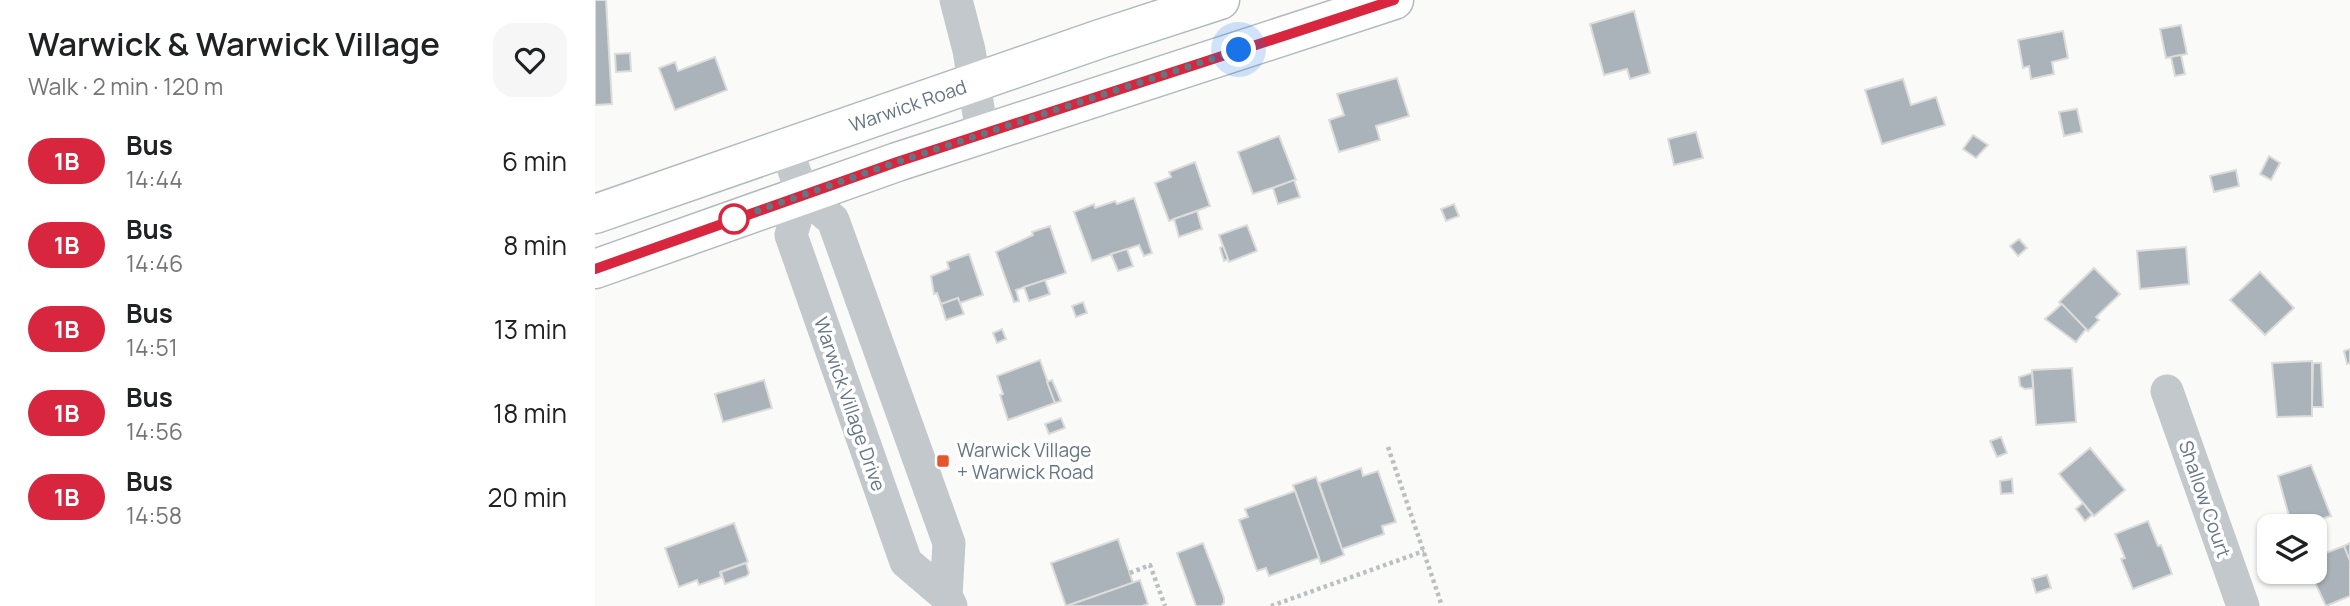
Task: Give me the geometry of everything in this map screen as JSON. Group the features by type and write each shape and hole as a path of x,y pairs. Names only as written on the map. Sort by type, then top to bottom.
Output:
{"main road":[{"name":"Warwick Road","path":"595,214 1220,0"},
{"path":"595,269 982,134 1394,0"}],"street":[{"path":"956,0 975,82 982,134"},
{"path":"786,148 803,195"},
{"name":"Warwick Village Drive","path":"803,195 834,220 949,543 949,601 906,562 901,549 791,235 803,195"},
{"name":"Shallow Court","path":"2167,391 2243,606"}],"path":[{"path":"1388,447 1442,606"},
{"path":"1271,606 1424,551"},
{"path":"1130,573 1150,565 1165,606"}],"building":[{"path":"595,0 606,0 612,104 595,105"},
{"path":"1634,11 1650,73 1630,79 1627,69 1604,75 1590,24"},
{"path":"2181,25 2187,54 2166,58 2160,29"},
{"path":"2063,31 2068,58 2052,62 2054,74 2031,79 2029,66 2023,68 2018,40"},
{"path":"630,53 631,71 616,72 615,54"},
{"path":"2181,55 2185,74 2175,76 2171,57"},
{"path":"715,57 727,90 675,110 659,68 675,62 678,71"},
{"path":"1397,78 1409,116 1376,126 1380,140 1339,152 1329,120 1344,115 1337,94"},
{"path":"1903,79 1911,105 1936,97 1945,125 1882,144 1865,90"},
{"path":"2077,109 2082,132 2064,136 2059,112"},
{"path":"1696,132 1703,158 1674,165 1668,139"},
{"path":"1973,135 1988,145 1976,158 1963,149"},
{"path":"1279,136 1296,180 1253,194 1238,152"},
{"path":"2269,156 2280,163 2271,180 2260,174"},
{"path":"1195,162 1210,206 1169,221 1155,183 1171,177 1169,172"},
{"path":"2236,170 2239,186 2214,192 2210,176"},
{"path":"1294,180 1300,197 1278,204 1273,188"},
{"path":"1134,198 1152,253 1144,256 1139,245 1092,261 1074,212 1094,204 1095,208"},
{"path":"1454,204 1459,216 1446,221 1441,209"},
{"path":"1197,211 1202,229 1179,237 1174,219"},
{"path":"1247,225 1257,251 1229,262 1219,235"},
{"path":"1050,226 1066,273 1016,290 1019,301 1014,302 996,252 1033,235 1032,232"},
{"path":"2019,239 2027,248 2018,256 2010,246"},
{"path":"1223,246 1228,259 1224,261 1220,248"},
{"path":"2186,247 2189,284 2140,289 2137,251"},
{"path":"1127,249 1133,266 1118,271 1111,254"},
{"path":"969,254 983,295 960,303 958,298 941,304 937,293 934,294 931,276 949,269 947,262"},
{"path":"2094,268 2120,294 2096,317 2099,320 2088,331 2059,302"},
{"path":"2260,272 2294,308 2265,335 2230,300"},
{"path":"1045,280 1050,294 1029,301 1024,287"},
{"path":"958,298 964,314 946,320 941,304"},
{"path":"1083,302 1087,313 1076,317 1072,306"},
{"path":"2062,304 2086,329 2076,342 2045,319"},
{"path":"1002,329 1006,339 997,343 993,333"},
{"path":"2350,349 2350,363 2347,364 2344,351"},
{"path":"1040,360 1055,403 1008,420 997,376"},
{"path":"2312,361 2312,416 2277,417 2272,363"},
{"path":"2313,363 2321,363 2323,407 2312,407"},
{"path":"2072,368 2076,422 2036,425 2032,370"},
{"path":"2032,373 2033,388 2025,389 2020,386 2019,377"},
{"path":"764,380 772,408 723,422 715,394"},
{"path":"1052,380 1061,401 1055,403 1047,382"},
{"path":"1061,418 1065,428 1049,434 1045,424"},
{"path":"2001,437 2007,453 1997,457 1990,441"},
{"path":"2090,448 2125,490 2094,516 2059,474"},
{"path":"2311,465 2331,516 2288,514 2278,476"},
{"path":"1361,468 1363,476 1378,471 1396,522 1382,526 1384,534 1342,549 1319,483"},
{"path":"1316,477 1344,555 1321,564 1293,485"},
{"path":"2012,479 2013,493 2001,494 2000,481"},
{"path":"1295,491 1319,558 1269,576 1266,568 1257,571 1239,520 1248,517 1245,509"},
{"path":"2083,503 2092,515 2085,521 2076,509"},
{"path":"2148,521 2172,574 2133,589 2115,534"},
{"path":"734,523 748,562 720,572 721,577 699,585 697,580 679,587 665,548"},
{"path":"1118,539 1133,583 1066,606 1051,563"},
{"path":"1203,543 1224,598 1221,606 1196,606 1177,553"},
{"path":"2350,543 2350,561 2344,546"},
{"path":"2344,546 2350,561 2350,596 2326,606 2316,584 2327,584 2327,552"},
{"path":"746,563 749,573 747,576 725,584 721,572"},
{"path":"2047,575 2051,588 2036,593 2032,579"},
{"path":"1140,580 1148,604 1067,606"}],"bus line":[{"name":"1B","path":"595,269 897,162 1394,0"}],"place":[{"name":"Warwick Village + Warwick Road","path":"943,461"}],"route":[{"path":"734,219 897,162 1239,50"}]}
